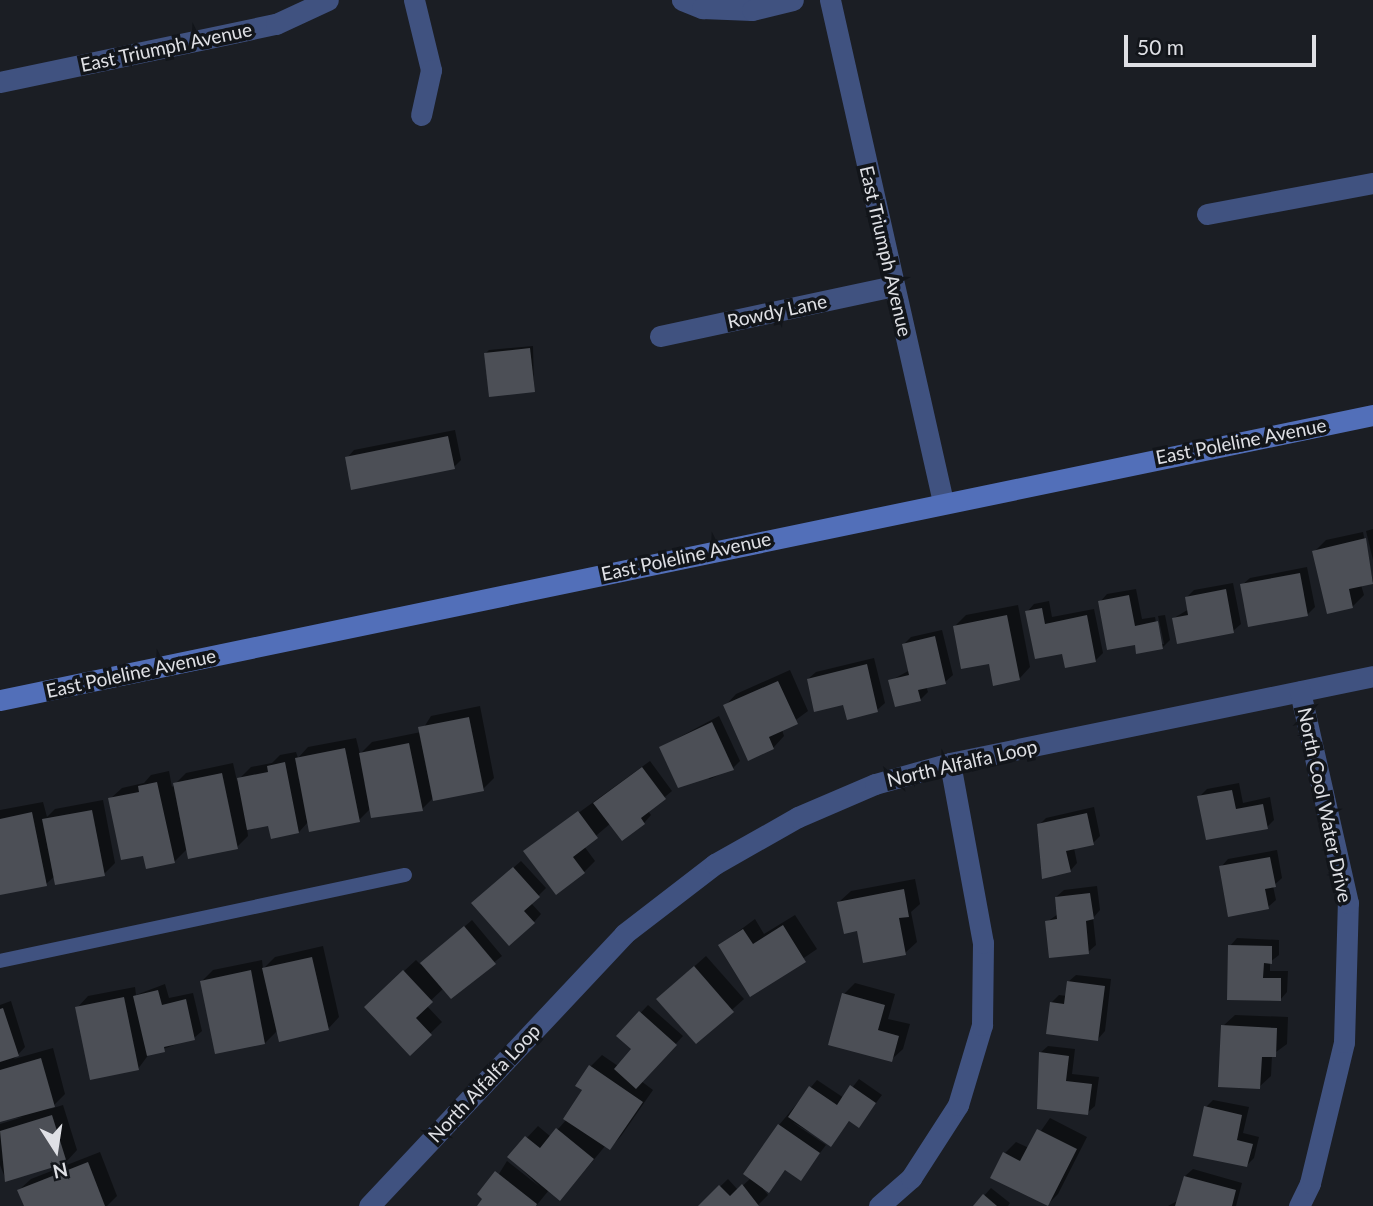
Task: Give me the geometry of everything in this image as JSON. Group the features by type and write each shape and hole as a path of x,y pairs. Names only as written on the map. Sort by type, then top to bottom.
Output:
{"main road":[{"name":"East Poleline Avenue","path":"0,700 943,502 1373,415"}],"street":[{"name":"East Triumph Avenue","path":"0,82 276,24 328,0"},
{"path":"414,0 431,70 421,115"},
{"path":"682,0 702,8 752,10 793,0"},
{"name":"East Triumph Avenue","path":"830,0 943,502"},
{"path":"1207,214 1373,183"},
{"name":"Rowdy Lane","path":"660,336 894,286"},
{"name":"North Alfalfa Loop","path":"369,1206 624,934 704,872 798,817 876,784 950,763 1373,676"},
{"name":"North Cool Water Drive","path":"1299,1206 1310,1183 1344,1042 1348,903 1300,691"},
{"path":"879,1206 911,1178 958,1105 982,1025 983,943 950,763"}],"lane":[{"path":"0,961 405,875"}],"building":[{"path":"530,348 535,392 489,397 484,353"},
{"path":"448,436 455,469 351,490 345,457"},
{"path":"1366,538 1373,584 1349,589 1353,608 1327,614 1312,551"},
{"path":"1300,573 1308,616 1248,627 1240,584"},
{"path":"1226,589 1234,633 1177,644 1172,618 1188,615 1185,597"},
{"path":"1129,595 1135,626 1158,621 1163,649 1136,654 1135,645 1107,650 1098,601"},
{"path":"1042,608 1045,624 1087,615 1096,662 1065,668 1062,654 1035,659 1025,611"},
{"path":"1007,615 1020,680 993,686 989,664 961,669 953,626"},
{"path":"935,636 946,684 918,690 921,701 895,707 888,680 909,675 902,644"},
{"path":"867,664 878,712 847,720 843,705 814,712 807,679"},
{"path":"778,681 798,724 769,737 774,749 748,761 723,705"},
{"path":"469,717 484,791 433,801 418,727"},
{"path":"712,722 734,770 678,788 659,747"},
{"path":"409,743 423,811 371,818 359,753"},
{"path":"345,748 360,822 309,832 295,758"},
{"path":"285,762 299,833 271,839 268,826 247,830 237,778 268,772 267,766"},
{"path":"642,767 666,799 641,818 645,824 622,841 593,803"},
{"path":"222,773 238,849 188,859 173,783"},
{"path":"157,782 175,863 146,869 143,856 121,860 108,798 139,792 138,786"},
{"path":"1232,790 1236,809 1263,804 1268,829 1206,840 1197,796"},
{"path":"92,810 105,876 55,885 42,819"},
{"path":"578,811 598,838 573,857 585,873 556,895 523,851"},
{"path":"32,812 47,886 0,895 0,819"},
{"path":"1087,813 1094,845 1066,851 1071,872 1042,879 1037,824"},
{"path":"1270,857 1276,887 1265,889 1269,909 1228,917 1219,866"},
{"path":"513,867 540,897 524,911 535,923 509,946 471,903"},
{"path":"904,889 909,917 899,918 906,955 863,963 857,931 844,934 837,902"},
{"path":"1090,893 1094,919 1086,921 1089,954 1049,958 1045,921 1057,919 1055,897"},
{"path":"783,925 806,962 750,997 718,945 743,929 753,944"},
{"path":"464,926 496,964 451,999 420,963"},
{"path":"1228,945 1272,946 1272,964 1264,963 1263,978 1281,978 1281,1001 1227,1000"},
{"path":"312,957 329,1030 279,1042 262,968"},
{"path":"694,966 734,1012 696,1044 656,999"},
{"path":"251,970 265,1044 215,1054 200,981"},
{"path":"403,970 433,1002 416,1018 432,1035 410,1056 364,1007"},
{"path":"1067,981 1105,986 1098,1041 1046,1034 1050,1002 1064,1004"},
{"path":"158,990 162,1005 186,999 195,1040 164,1047 165,1052 147,1056 133,996"},
{"path":"842,993 885,1005 878,1030 899,1036 892,1062 828,1045"},
{"path":"124,997 139,1070 90,1080 75,1007"},
{"path":"3,1008 19,1056 0,1062 0,1009"},
{"path":"639,1011 677,1045 636,1089 614,1069 631,1049 616,1036"},
{"path":"1221,1025 1277,1028 1276,1057 1262,1057 1260,1089 1218,1087"},
{"path":"1039,1052 1069,1056 1066,1081 1092,1084 1088,1115 1037,1109"},
{"path":"41,1058 55,1107 0,1122 0,1070"},
{"path":"589,1065 643,1102 610,1150 563,1119 582,1090 575,1086"},
{"path":"850,1085 876,1103 859,1128 849,1121 831,1147 788,1117 809,1086 837,1105"},
{"path":"1204,1106 1242,1115 1237,1140 1253,1144 1247,1167 1193,1156"},
{"path":"52,1115 67,1163 5,1182 0,1131"},
{"path":"778,1124 820,1153 801,1181 785,1170 769,1193 743,1174"},
{"path":"556,1128 594,1159 560,1201 507,1157 525,1136 540,1148"},
{"path":"1037,1129 1077,1149 1048,1206 990,1178 1003,1152 1020,1161"},
{"path":"88,1162 105,1206 24,1206 17,1190"},
{"path":"495,1171 537,1204 536,1206 477,1206 482,1199 477,1194"},
{"path":"1184,1176 1236,1190 1232,1206 1175,1206"},
{"path":"742,1184 759,1206 698,1206 719,1185 730,1196"},
{"path":"983,1194 997,1206 973,1206"}]}
